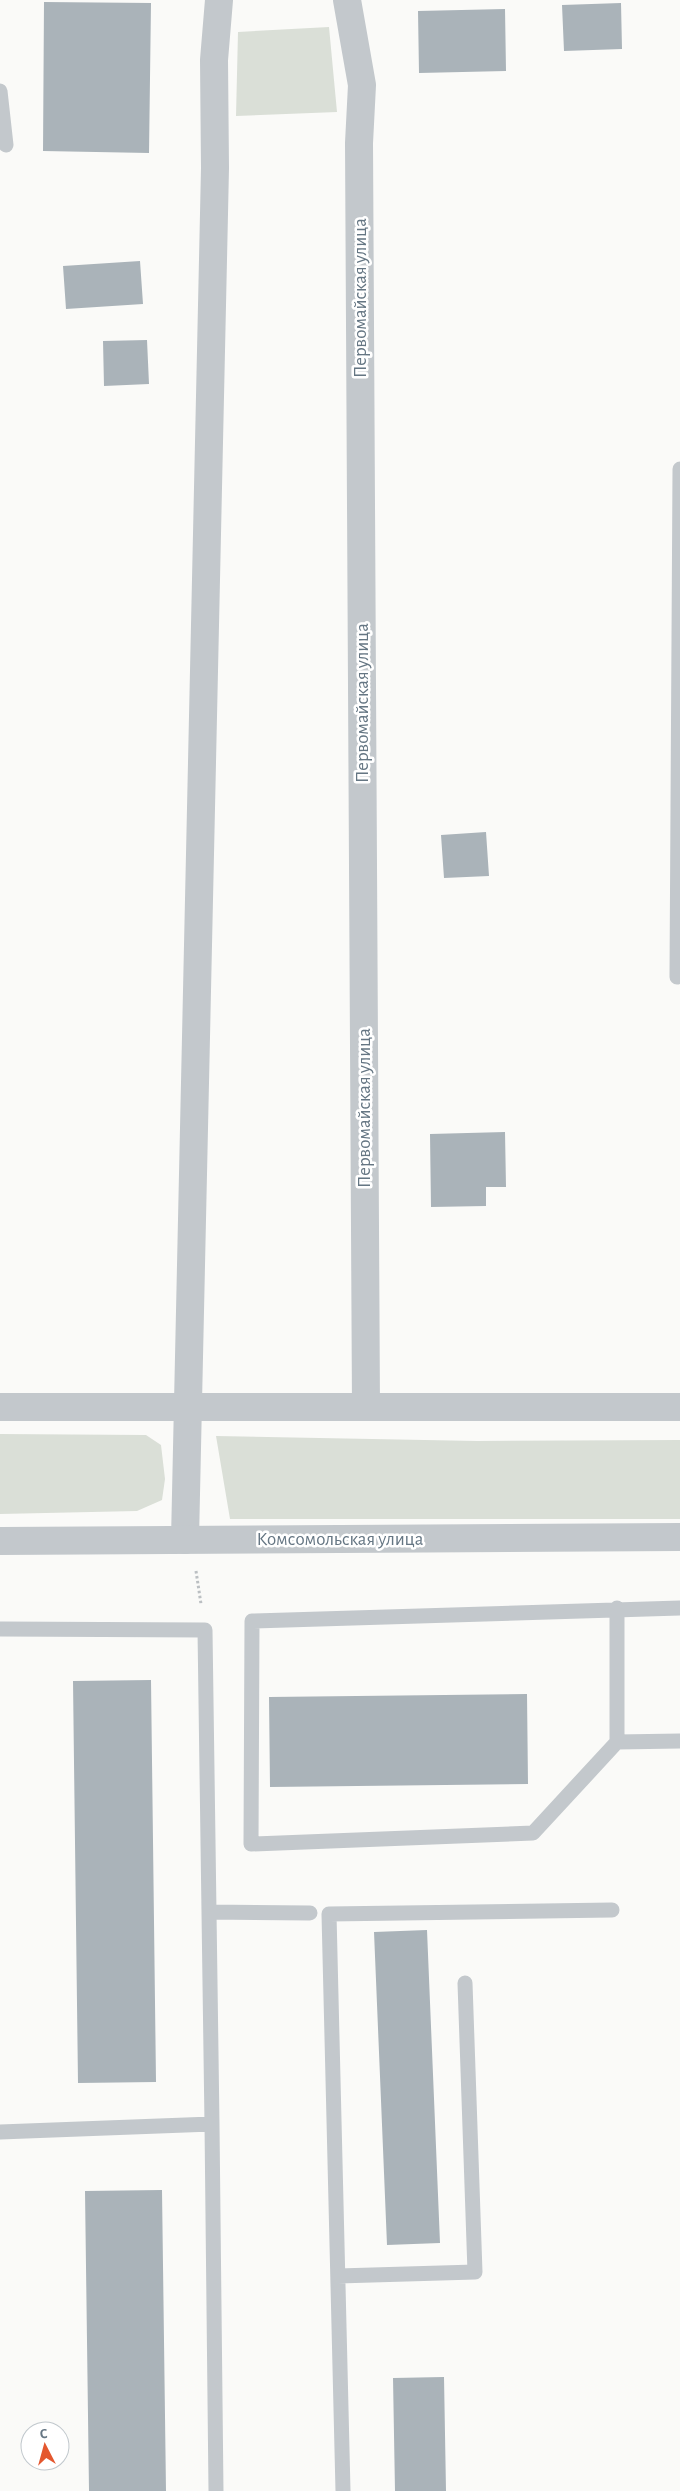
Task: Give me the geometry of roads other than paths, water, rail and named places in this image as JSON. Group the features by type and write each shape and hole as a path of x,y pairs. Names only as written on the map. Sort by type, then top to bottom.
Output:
{"street":[{"path":"185,1540 215,168 214,60 219,0"},
{"name":"Первомайская улица","path":"347,0 362,85 359,144 366,1407"},
{"path":"0,1407 680,1407"},
{"name":"Комсомольская улица","path":"0,1541 680,1537"}],"lane":[{"path":"0,91 6,145"},
{"path":"677,977 680,469"},
{"path":"616,1608 617,1742 533,1833 251,1844 252,1621 616,1608 680,1608"},
{"path":"0,1629 205,1630 216,2491"},
{"path":"617,1742 680,1741"},
{"path":"343,2491 329,1914 612,1910"},
{"path":"209,1912 310,1913"},
{"path":"338,2276 475,2272 465,1983"},
{"path":"0,2132 212,2124"}]}
